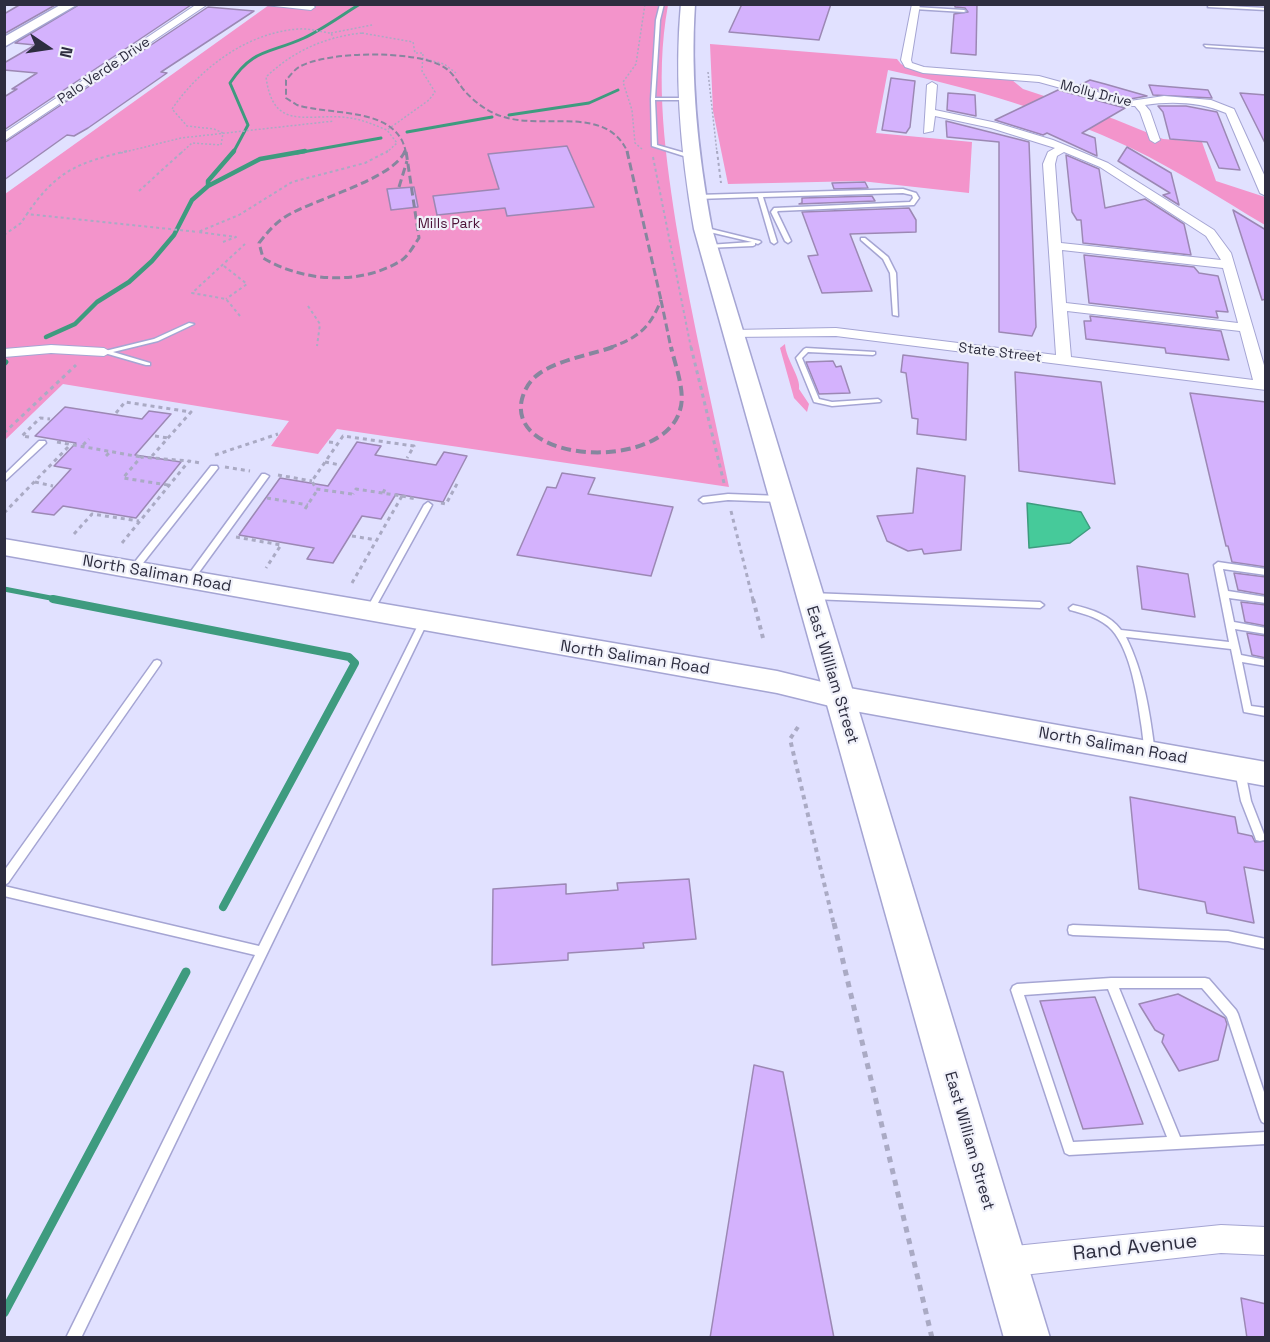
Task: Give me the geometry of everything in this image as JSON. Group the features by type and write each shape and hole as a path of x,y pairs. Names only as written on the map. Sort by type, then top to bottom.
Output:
{"main road":[{"path":"6,42 72,4"},
{"name":"East William Street","path":"688,4 684,38 685,99 690,156 706,238 808,596 891,867 1027,1338"},
{"name":"North Saliman Road","path":"4,547 777,682 838,697 1252,771"}],"street":[{"name":"Palo Verde Drive","path":"4,138 204,4"},
{"path":"260,4 311,7"},
{"name":"Molly Drive","path":"916,6 906,60 908,65 923,70 1039,79 1122,103 1139,104 1164,99 1211,103 1226,107 1230,111 1266,193"},
{"path":"928,131 932,85"},
{"path":"1139,104 1146,111 1155,140"},
{"path":"930,112 993,125 1064,148 1104,165 1194,222 1220,244 1264,386"},
{"path":"1064,148 1052,154 1049,164 1064,361"},
{"path":"1056,246 1228,265"},
{"path":"1060,306 1246,328"},
{"name":"State Street","path":"733,334 836,332 1264,386"},
{"path":"4,353 51,349 98,351"},
{"name":"Rand Avenue","path":"1005,1262 1221,1239 1266,1241"}],"lane":[{"path":"662,4 658,20 653,99 655,146 690,156"},
{"path":"916,6 964,11"},
{"path":"1209,6 1266,9"},
{"path":"1206,46 1266,50"},
{"path":"653,99 685,99"},
{"path":"697,197 903,191 914,194 916,198 912,204 776,209 774,212 788,241"},
{"path":"760,195 774,242"},
{"path":"706,238 758,242 749,245 706,238"},
{"path":"863,239 886,258 893,273 896,315"},
{"path":"98,351 156,340 191,324"},
{"path":"873,353 806,350 799,358 816,401 832,404 878,401"},
{"path":"98,351 148,364"},
{"path":"4,480 42,443"},
{"path":"133,570 214,468"},
{"path":"189,580 265,476"},
{"path":"703,500 728,497 781,499"},
{"path":"369,612 428,505"},
{"path":"1266,572 1218,565 1247,709 1266,712"},
{"path":"1224,594 1266,600"},
{"path":"808,596 1040,605"},
{"path":"1073,608 1101,617 1120,633 1140,691 1150,753"},
{"path":"73,1338 424,621"},
{"path":"1230,625 1266,631"},
{"path":"1120,633 1233,646"},
{"path":"1236,658 1266,663"},
{"path":"4,880 157,663"},
{"path":"1252,771 1246,801 1260,837"},
{"path":"4,891 263,952"},
{"path":"1072,930 1228,936 1266,944"},
{"path":"1266,1119 1232,1014 1205,982 1111,983 1017,990 1069,1149 1266,1138"},
{"path":"1111,983 1176,1143"}],"path":[{"path":"644,150 635,142 632,110 623,82 636,64 645,4"},
{"path":"223,133 214,129 187,126 172,109 189,84 207,67 245,46 298,29 331,33 372,25"},
{"path":"331,33 334,39"},
{"path":"198,232 243,213 275,190 297,180 366,162 391,151 397,143 387,130 356,118 291,117 278,112 266,91 266,77 278,64 311,46 334,39 375,34 413,42 415,53 423,53 422,58 419,59 420,70 432,84 435,92 429,100 387,130"},
{"path":"422,58 444,64 456,73"},
{"path":"707,65 721,184"},
{"path":"4,235 21,223 42,192 73,166 91,159 181,138 239,129 356,118"},
{"path":"139,191 192,143 221,145 223,133"},
{"path":"651,155 656,163 663,220 683,314 763,638"},
{"path":"27,214 236,237 223,242"},
{"path":"240,316 226,299 192,293 246,244"},
{"path":"224,266 247,284 226,299"},
{"path":"308,306 320,324 317,346"},
{"path":"4,433 98,351"},
{"path":"116,413 125,402 191,412 152,456"},
{"path":"194,462 278,434"},
{"path":"154,436 169,438"},
{"path":"312,481 343,436 414,446 407,458"},
{"path":"82,446 89,439"},
{"path":"55,441 141,457 152,456 189,461"},
{"path":"329,442 338,443"},
{"path":"4,513 70,444"},
{"path":"106,456 111,451"},
{"path":"141,457 123,478 169,485"},
{"path":"325,462 340,465"},
{"path":"273,483 278,476 312,481 318,489 352,495 356,489 402,496 352,583"},
{"path":"34,482 53,486"},
{"path":"446,504 458,482"},
{"path":"383,493 386,487"},
{"path":"267,490 262,498 306,507 318,489"},
{"path":"74,534 92,513 140,521"},
{"path":"240,529 234,537 281,545 266,568"},
{"path":"352,536 377,540"},
{"path":"798,727 790,740 932,1338"}],"green space":[{"name":"Mills Park","path":"269,5 668,5 662,63 662,92 669,179 689,299 729,487 337,429 318,454 271,446 289,421 63,384 5,440 5,194"},
{"path":"710,44 897,59 909,68 1012,80 1023,89 1114,119 1163,139 1202,142 1216,181 1265,197 1265,225 1165,166 1131,148 1073,123 1012,102 888,70 876,133 972,142 969,193 861,181 728,184 713,111"},
{"path":"785,344 798,379 799,389 809,404 807,412 794,398 780,348"}],"shaded area":[{"path":"1027,503 1081,512 1090,528 1070,543 1029,548"}],"building":[{"path":"21,4 57,4 4,34 4,14"},
{"path":"80,4 191,5 4,130 4,97 37,73 4,70 4,63 35,45 15,43"},
{"path":"742,4 831,4 819,40 729,32"},
{"path":"955,4 977,4 976,55 951,53 954,14 968,12 965,8 955,7"},
{"path":"208,7 254,11 161,72 167,73 88,128 74,136 67,135 4,180 4,143"},
{"path":"891,78 915,81 910,127 906,133 882,130"},
{"path":"1090,80 1147,96 1130,99 1080,85"},
{"path":"1149,85 1208,90 1212,98 1153,95"},
{"path":"1058,90 1125,108 1082,133 1095,138 1097,156 1047,133 1043,135 995,120"},
{"path":"948,93 975,95 976,116 947,110"},
{"path":"1240,93 1266,95 1266,145"},
{"path":"1158,106 1186,106 1217,112 1240,170 1219,168 1207,142 1170,139 1163,112"},
{"path":"946,121 1029,142 1036,327 1032,336 999,332 999,142 947,137"},
{"path":"567,146 594,207 507,216 505,208 437,215 433,196 499,189 488,154"},
{"path":"1127,147 1171,173 1179,205 1163,195 1170,193 1118,161"},
{"path":"1066,155 1099,169 1105,208 1145,199 1184,224 1191,255 1083,243 1081,220 1077,220 1072,212"},
{"path":"865,182 868,188 834,189 832,183"},
{"path":"414,187 418,207 391,210 387,189"},
{"path":"872,196 875,201 799,204 802,203 802,198"},
{"path":"909,208 916,220 916,232 850,234 872,291 822,293 808,256 818,255 802,212"},
{"path":"1233,210 1266,230 1266,299 1262,300"},
{"path":"1084,255 1194,267 1199,273 1218,276 1228,312 1216,311 1218,318 1089,303"},
{"path":"1090,316 1221,331 1229,360 1166,353 1165,348 1086,339 1084,321 1091,321"},
{"path":"903,355 968,363 966,440 917,434 918,419 912,418 906,373 901,372"},
{"path":"833,361 836,367 841,366 850,393 819,394 806,362"},
{"path":"1015,372 1101,382 1115,484 1019,471"},
{"path":"1190,393 1266,402 1266,567 1232,562 1228,546 1226,546"},
{"path":"65,407 142,419 149,411 171,414 135,455 181,462 136,518 63,506 54,515 32,512 71,469 54,466 76,443 35,436"},
{"path":"357,442 381,446 375,455 436,465 444,452 467,456 443,502 396,494 381,519 362,516 333,563 307,559 314,548 239,535 280,478 328,486"},
{"path":"917,468 965,476 961,550 924,554 922,549 908,551 887,541 877,516 913,513"},
{"path":"562,473 595,478 588,494 673,507 651,576 517,555 547,487 556,488"},
{"path":"1137,566 1188,574 1195,617 1142,609"},
{"path":"1234,573 1266,577 1266,595 1238,590"},
{"path":"1241,602 1266,605 1266,626 1245,622"},
{"path":"1247,633 1266,636 1266,658 1252,655"},
{"path":"1130,797 1235,817 1238,833 1252,836 1255,842 1266,841 1266,871 1244,867 1254,923 1207,913 1205,902 1139,889"},
{"path":"689,879 696,939 643,943 644,948 568,953 568,960 492,965 493,889 566,884 566,894 618,890 617,883"},
{"path":"1178,994 1225,1018 1227,1024 1218,1060 1179,1071 1162,1042 1164,1035 1155,1030 1139,1004"},
{"path":"1095,997 1143,1124 1083,1129 1040,1001"},
{"path":"754,1065 783,1072 834,1338 710,1338"},
{"path":"1241,1298 1266,1304 1266,1338 1247,1338"}],"waterway":[{"path":"233,153 248,125 230,83 238,72 254,58 311,34 360,4"},
{"path":"509,115 589,103 618,90"},
{"path":"407,132 492,117"},
{"path":"297,153 381,138"},
{"path":"208,186 208,181 234,151"},
{"path":"208,186 260,159 305,151"},
{"path":"46,337 75,324 97,302 129,282 152,261 174,235 192,200 208,186"},
{"path":"4,589 61,600"},
{"path":"53,599 349,657 355,663 223,907"},
{"path":"4,1313 186,972"}],"railway":[{"path":"405,150 400,138 391,127 377,120 297,105 286,98 286,80 299,67 329,58 371,54 412,57 442,66 454,76 472,98 493,113 520,120 590,124 606,129 618,138 627,152"},
{"path":"404,152 398,161 369,180 298,210 281,220 259,243 263,258 296,272 332,278 369,274 402,260 419,238 406,151"},
{"path":"627,152 661,300"},
{"path":"399,187 407,161"},
{"path":"609,348 642,331 661,300"},
{"path":"661,300 671,348"},
{"path":"613,347 557,364 531,381 522,399 523,421 538,437 560,447 589,452 618,451 646,444 668,430 682,403 681,387 671,347"}]}
